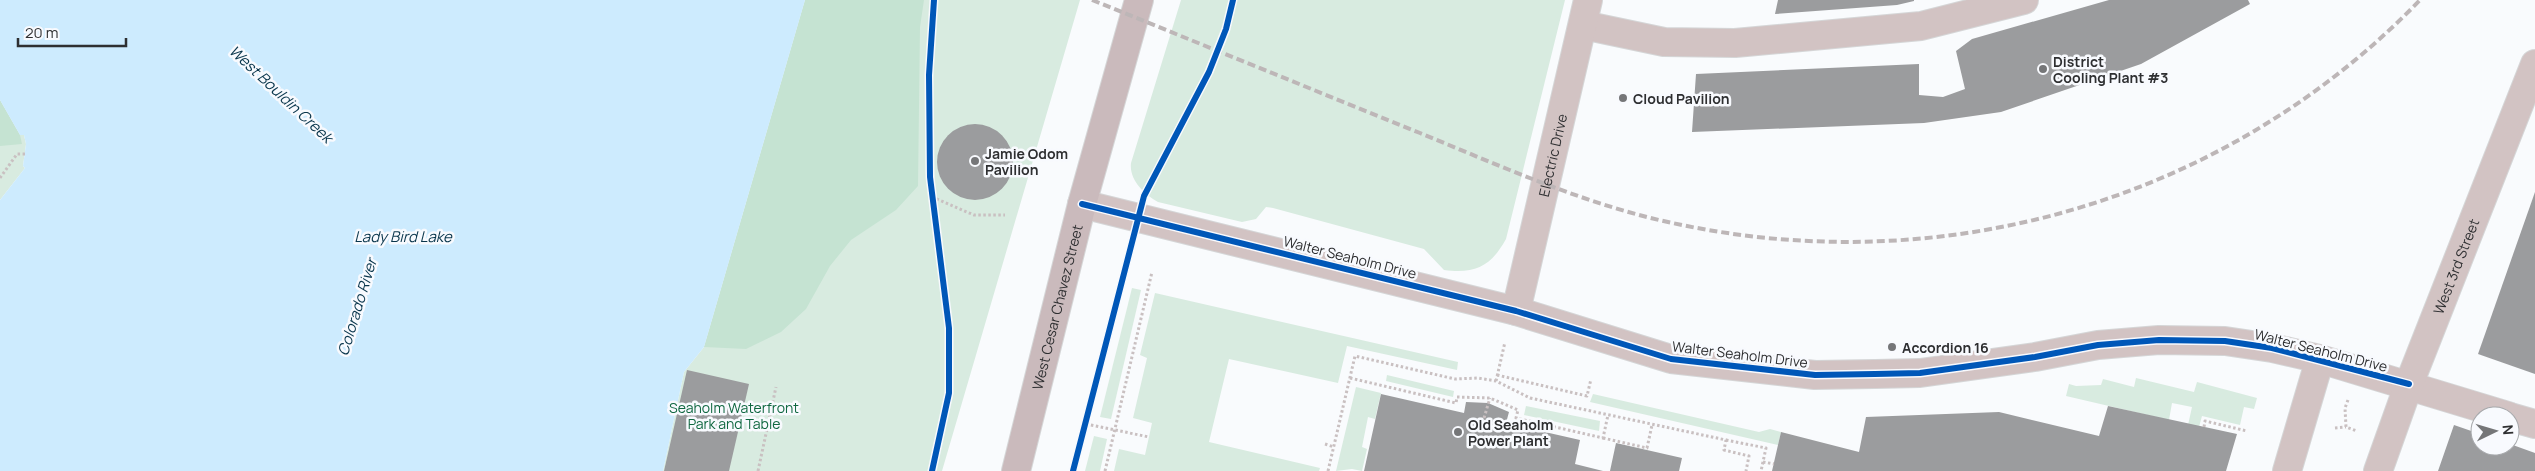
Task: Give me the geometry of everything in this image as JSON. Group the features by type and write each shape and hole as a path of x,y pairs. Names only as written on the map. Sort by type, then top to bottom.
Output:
{"main road":[{"name":"West Cesar Chavez Street","path":"1016,471 1082,204 1139,0"}],"street":[{"path":"1586,12 1664,42 1735,43 1921,26 2024,0"},
{"name":"Electric Drive","path":"1516,311 1586,12"},
{"name":"West 3rd Street","path":"2378,471 2409,384 2535,64"},
{"name":"Walter Seaholm Drive","path":"1082,204 1516,311 1671,359 1816,375 1920,372 2035,357 2098,345 2159,340 2226,341 2272,348 2320,359 2478,406"},
{"path":"2287,471 2320,359"},
{"name":"Walter Seaholm Drive","path":"2520,419 2535,424"}],"path":[{"path":"0,178 17,154 25,154"},
{"path":"931,187 932,200 974,214 1005,215"},
{"path":"1105,471 1152,272"},
{"path":"1496,381 1505,342"},
{"path":"1328,471 1355,356 1455,379 1478,378 1496,381 1530,398 1766,448 1761,471"},
{"path":"1497,374 1587,396 1591,379"},
{"path":"1350,378 1456,403 1457,397 1490,398 1518,410 1516,418 1647,448 1652,424"},
{"path":"758,471 776,387"},
{"path":"2352,390 2345,408 2346,427 2360,432"},
{"path":"1484,418 1490,398"},
{"path":"1603,438 1608,415"},
{"path":"1083,434 1088,416"},
{"path":"2204,427 2206,422 2247,431"},
{"path":"1086,424 1149,437"},
{"path":"1726,440 1724,450 1749,456 1746,471"},
{"path":"1325,444 1334,447"},
{"path":"1763,462 1774,464"}],"green space":[{"name":"Seaholm Waterfront Park and Table","path":"805,0 1080,0 942,471 663,471 684,372 704,347"},
{"path":"805,0 924,0 920,27 918,186 896,210 851,240 830,266 806,309 781,332 746,349 704,347"},
{"path":"1181,0 1565,0 1506,239 1494,256 1488,262 1474,269 1465,271 1444,270 1424,249 1273,208 1266,207 1256,219 1242,222 1158,202 1148,195 1135,181 1132,175 1131,163"},
{"path":"0,100 20,135 24,135 26,144 23,166 25,168 0,200"},
{"path":"0,100 20,135 22,144 0,146"},
{"path":"1132,288 1141,290 1111,419 1100,417"},
{"path":"1155,293 1458,362 1457,370 1347,346 1338,383 1229,359 1209,442 1320,468 1319,471 1114,471 1119,449 1145,455 1152,423 1133,418 1147,358 1140,355"},
{"path":"1387,375 1454,391 1453,397 1386,381"},
{"path":"2136,378 2194,392 2197,382 2257,398 2254,409 2244,407 2240,425 2202,416 2199,427 2188,425 2192,407 2172,403 2169,420 2066,396 2069,384 2076,386 2101,385 2103,379 2134,387"},
{"path":"1356,387 1381,393 1375,419 1368,417 1362,447 1367,449 1362,471 1352,469 1336,471"},
{"path":"1593,394 1759,432 1770,429 1781,432 1778,445 1590,402"},
{"path":"1526,406 1600,421 1599,431 1524,415"},
{"path":"1094,436 1107,439 1100,471 1085,471"}],"water":[{"name":"Lady Bird Lake","path":"0,0 805,0 704,347 684,372 663,471 0,471 0,200 25,168 23,166 26,144 24,135 20,135 0,100"}],"building":[{"path":"1778,0 1914,1 1897,5 1775,14"},
{"name":"District Cooling Plant #3","path":"2109,0 2248,0 2250,4 2141,64 2001,112 1924,123 1692,132 1696,74 1919,64 1919,95 1943,97 1965,89 1956,51 1972,39"},
{"path":"975,124 989,127 1002,135 1010,148 1013,162 1010,176 1002,189 989,197 975,200 961,197 948,189 940,176 937,162 940,148 948,135 961,127"},
{"path":"2535,192 2535,374 2478,354"},
{"path":"687,370 749,384 729,471 664,471"},
{"name":"Old Seaholm Power Plant","path":"1381,394 1464,413 1466,402 1488,403 1509,412 1506,423 1580,440 1575,464 1603,471 1364,471"},
{"path":"2108,406 2237,434 2226,471 1772,471 1781,432 1859,452 1866,417 1999,412 2099,436"},
{"path":"2454,425 2470,431 2470,456 2520,456 2520,448 2535,453 2535,471 2438,471"},
{"path":"1616,443 1682,458 1679,471 1610,471"}],"railway":[{"path":"1092,0 1586,199 1643,216 1749,236 1854,242 1959,234 2061,213 2160,179 2253,132 2340,72 2420,0"}],"cycle path":[{"path":"932,471 949,393 949,328 930,177 929,75 934,0"},
{"path":"1073,471 1144,196 1209,72 1226,29 1233,0"},
{"path":"1082,204 1516,311 1671,359 1815,375 1920,373 2035,357 2098,345 2159,340 2225,341 2272,348 2409,384"}],"place":[{"name":"District Cooling Plant #3","path":"2043,69"},
{"name":"Cloud Pavilion","path":"1623,98"},
{"name":"Jamie Odom Pavilion","path":"975,161"},
{"name":"Accordion 16","path":"1892,347"},
{"name":"Old Seaholm Power Plant","path":"1458,432"}],"water label":[{"name":"West Bouldin Creek","path":"281,94"},
{"name":"Colorado River","path":"357,307"}]}
